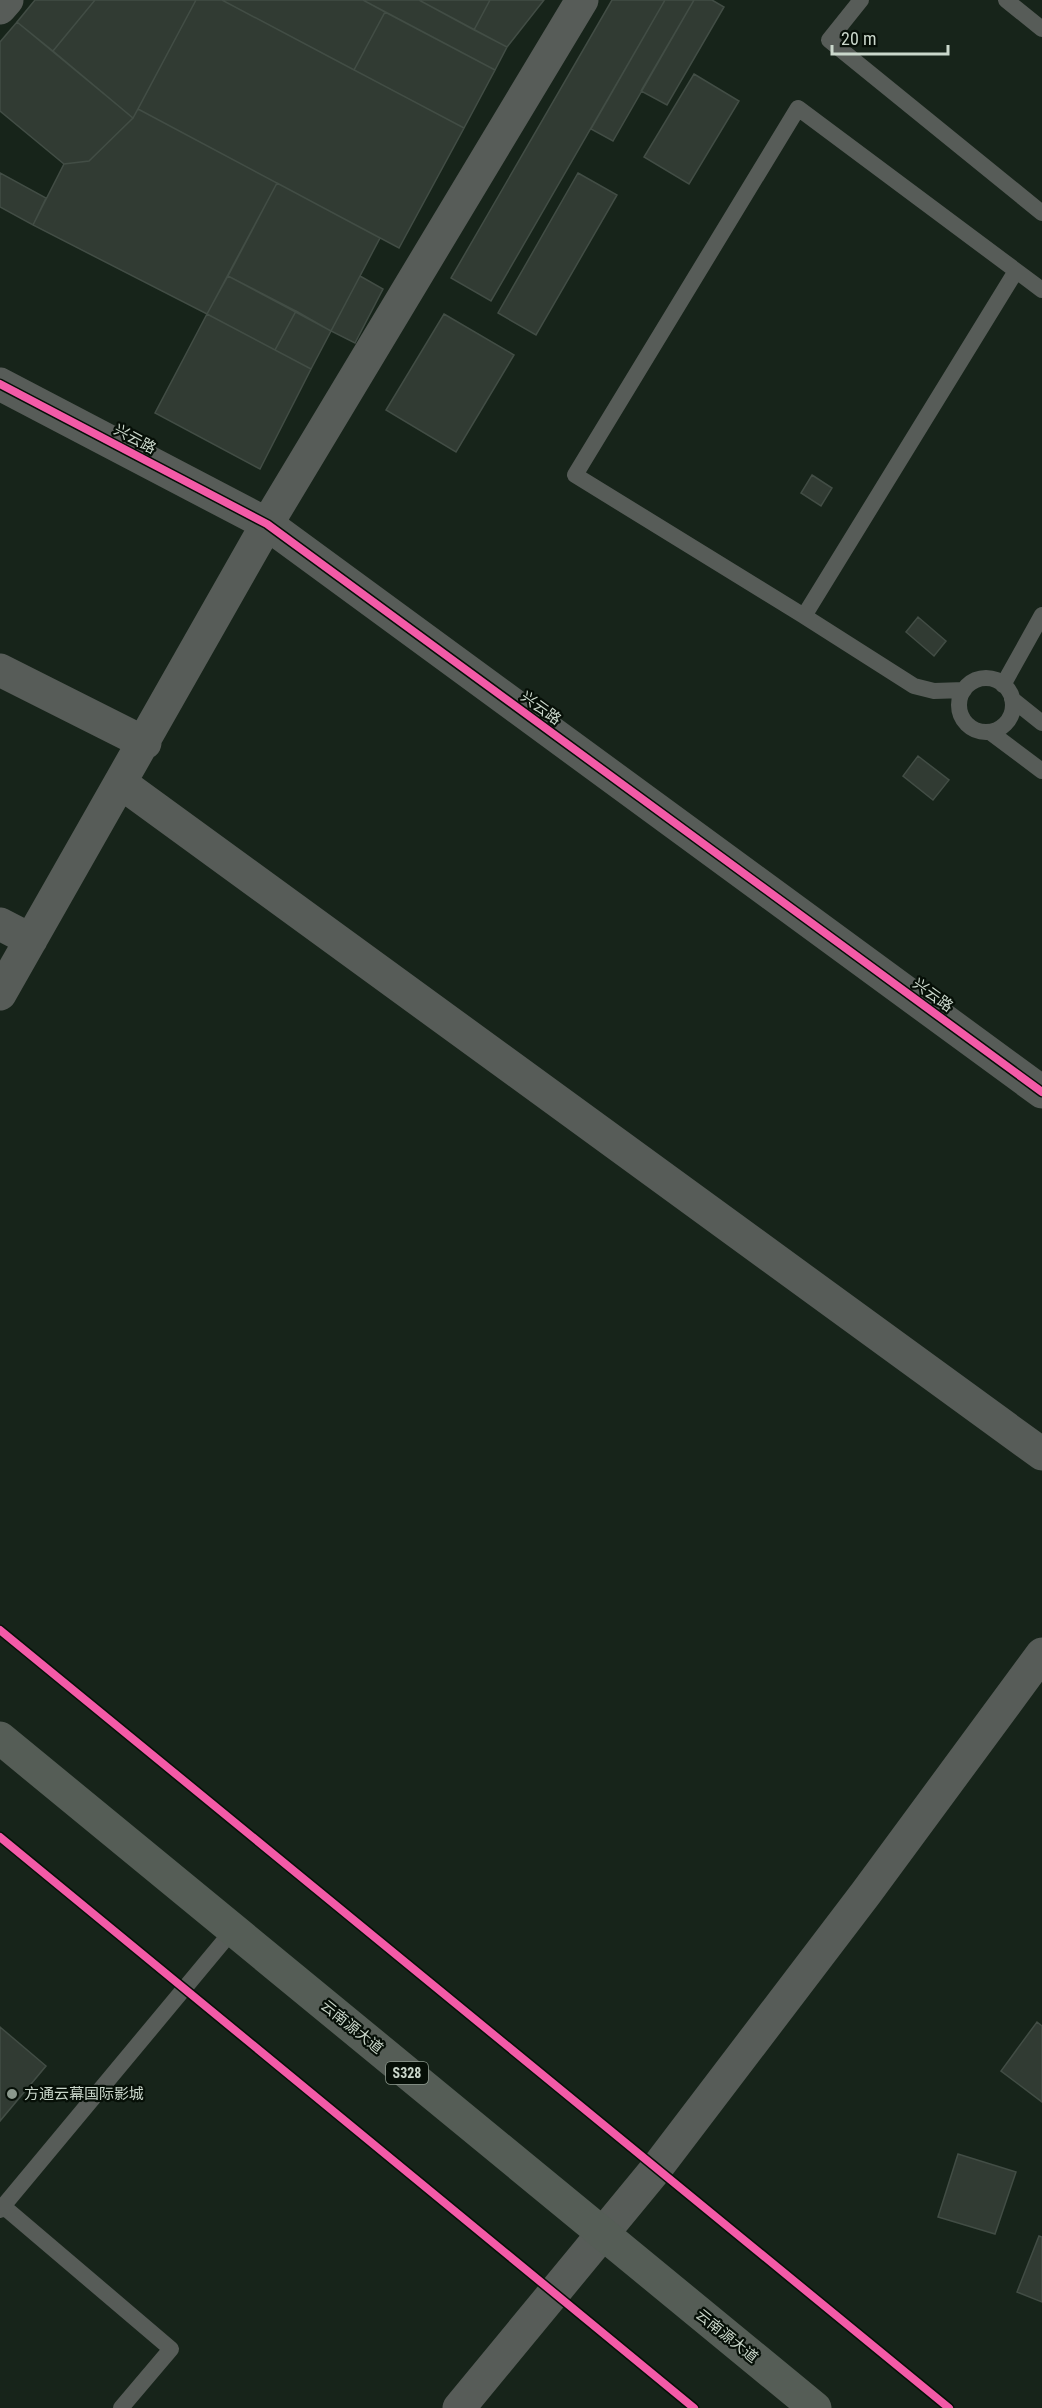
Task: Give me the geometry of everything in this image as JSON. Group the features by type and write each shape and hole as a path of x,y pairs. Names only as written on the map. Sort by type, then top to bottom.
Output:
{"main road":[{"name":"云南源大道","path":"0,1738 815,2408"}],"street":[{"path":"0,8 7,0"},
{"path":"0,994 145,743 267,524 582,0"},
{"name":"兴云路","path":"0,384 267,524 1042,1092"},
{"path":"0,670 145,743"},
{"path":"122,783 1042,1454"},
{"path":"0,924 31,940"},
{"path":"459,2408 656,2169 866,1893 1042,1654"}],"lane":[{"path":"861,0 829,40 1042,213"},
{"path":"1006,0 1042,29"},
{"path":"1042,290 798,108 575,475 914,686 934,691 964,690 978,680 986,678 1003,685 1012,699 1042,723"},
{"path":"804,616 1016,271"},
{"path":"1003,685 1042,615"},
{"path":"964,690 959,707 966,724 981,732 990,732 1006,724 1012,709 1012,699"},
{"path":"990,732 1042,771"},
{"path":"121,2408 171,2349 2,2208 233,1930"}],"building":[{"path":"35,0 95,0 53,51 17,22"},
{"path":"95,0 196,0 133,118 53,51"},
{"path":"196,0 222,0 464,128 399,248 138,109"},
{"path":"222,0 363,0 385,12 354,70"},
{"path":"363,0 419,0 507,47 495,70"},
{"path":"419,0 490,0 474,30"},
{"path":"490,0 544,0 507,47 474,30"},
{"path":"612,0 665,0 491,301 451,278"},
{"path":"665,0 694,0 613,141 591,129"},
{"path":"694,0 712,0 724,7 667,105 641,91"},
{"path":"385,12 495,70 464,128 354,70"},
{"path":"17,22 133,118 89,161 64,164 0,111 0,42"},
{"path":"694,74 739,101 689,184 644,157"},
{"path":"138,109 277,183 207,314 33,225 64,164 89,161 133,118"},
{"path":"0,173 46,198 33,225 0,207"},
{"path":"578,173 617,195 536,335 498,313"},
{"path":"277,183 380,238 331,331 228,276"},
{"path":"228,276 296,311 275,350 207,314"},
{"path":"360,276 383,289 355,343 331,331"},
{"path":"296,311 331,331 311,369 275,350"},
{"path":"207,314 311,369 260,469 155,413"},
{"path":"444,314 514,355 456,452 386,410"},
{"path":"812,475 832,488 821,506 801,493"},
{"path":"918,617 946,641 934,656 906,632"},
{"path":"918,756 949,780 933,800 903,776"},
{"path":"1037,2022 1042,2026 1042,2102 1001,2071"},
{"name":"方通云幕国际影城","path":"0,2027 46,2066 0,2121"},
{"path":"958,2154 1016,2172 995,2234 938,2217"},
{"path":"1039,2236 1042,2237 1042,2302 1017,2292"}],"cycle path":[{"path":"0,384 267,524 1042,1092"},
{"path":"0,1630 949,2408"},
{"path":"0,1837 694,2408"}],"place":[{"name":"方通云幕国际影城","path":"12,2094"}]}
